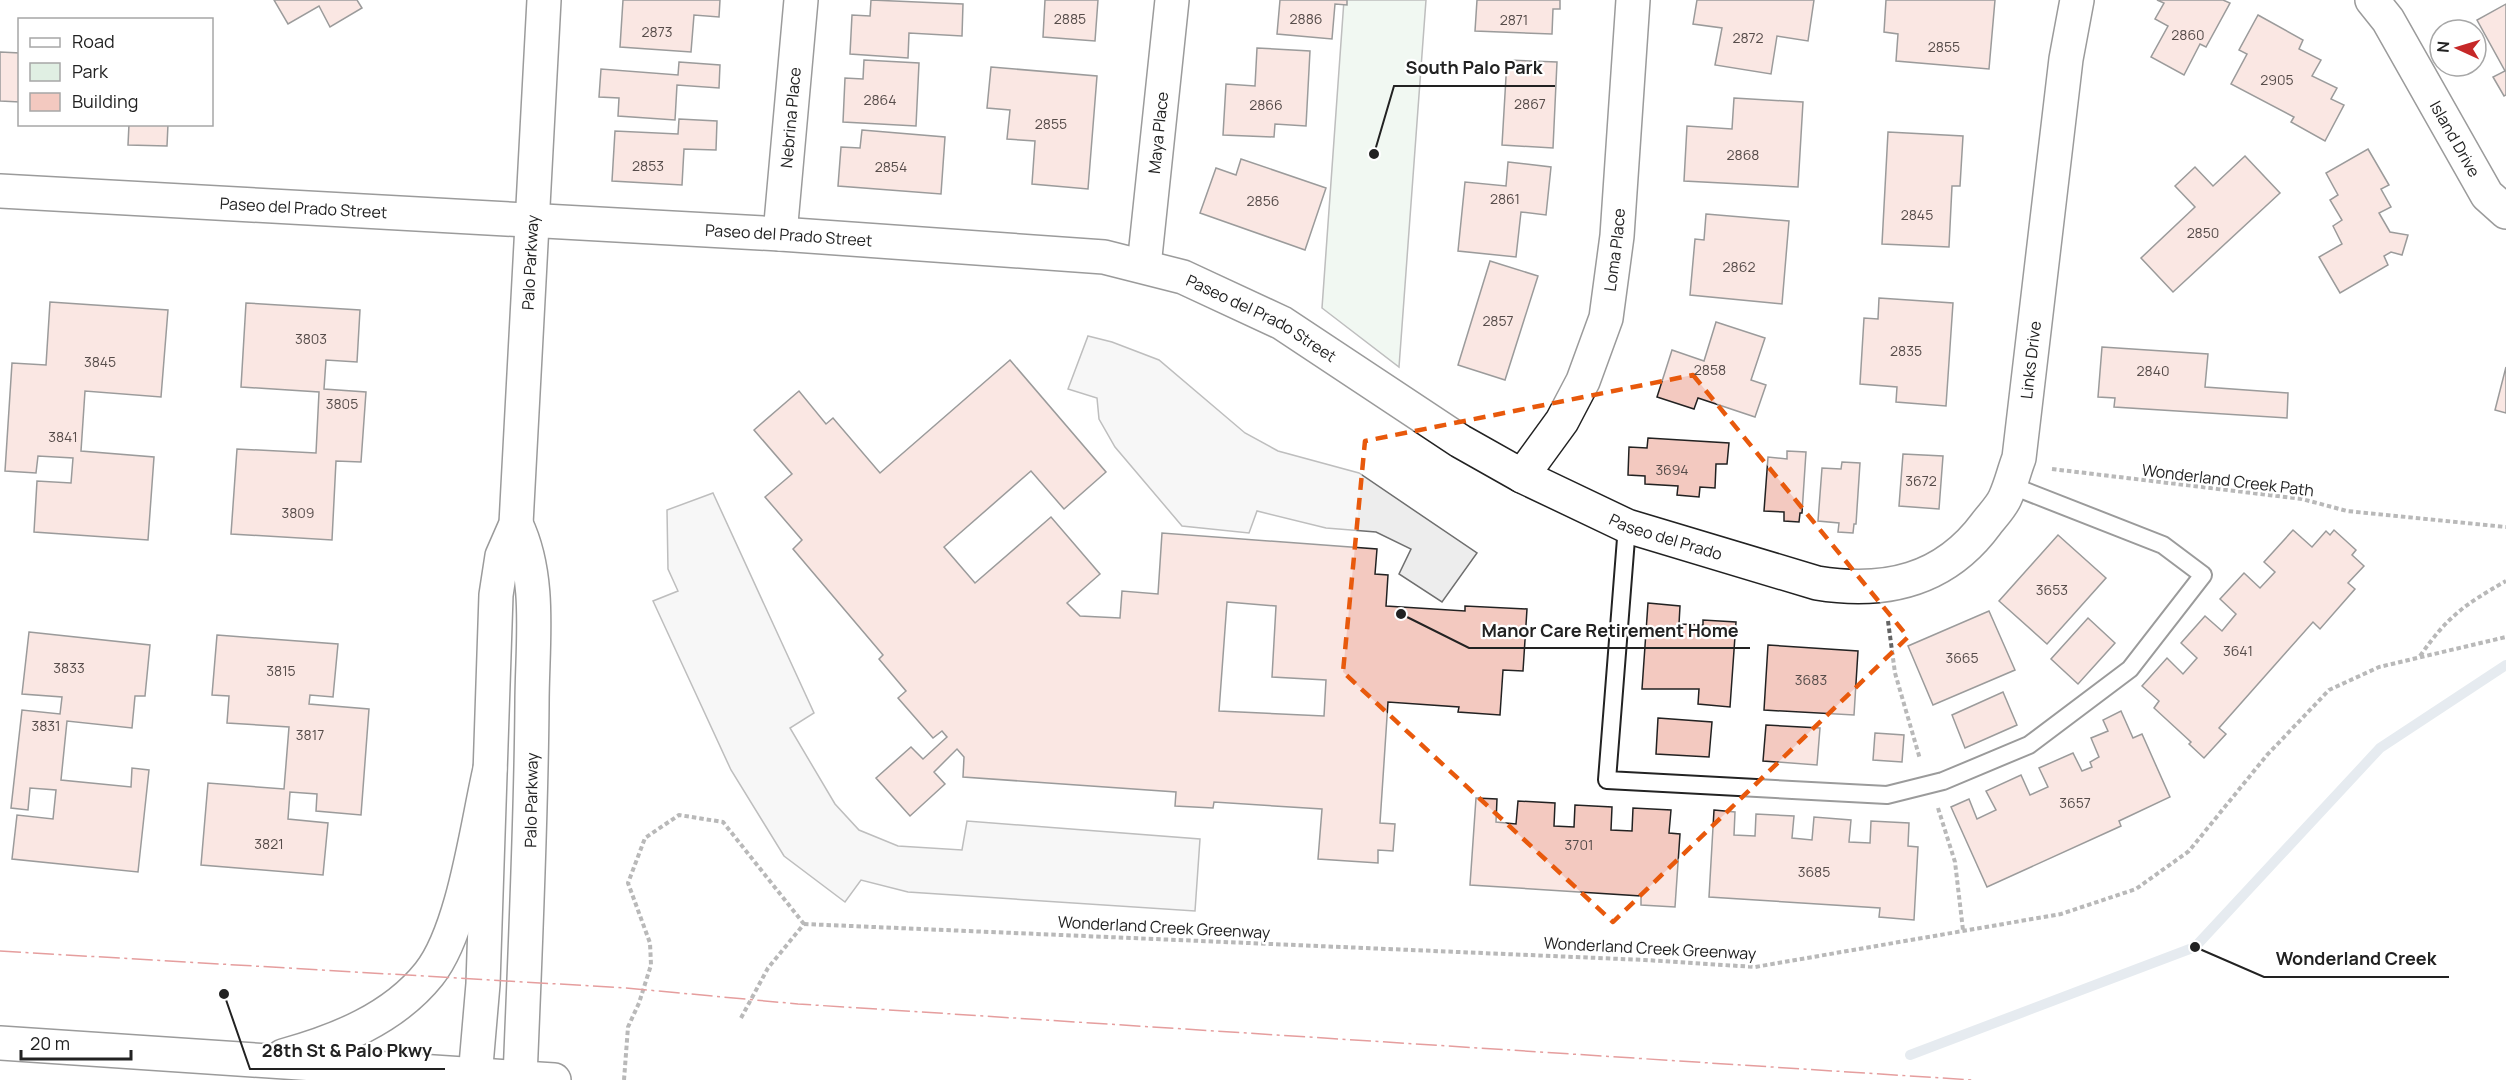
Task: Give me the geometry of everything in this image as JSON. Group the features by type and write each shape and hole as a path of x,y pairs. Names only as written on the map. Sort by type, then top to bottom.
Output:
{"main road":[{"name":"Palo Parkway","path":"475,1078 483,984 498,576 502,556 516,524 544,0"},
{"name":"Nebrina Place","path":"780,234 801,0"},
{"name":"Maya Place","path":"1144,266 1172,0"},
{"name":"Loma Place","path":"1522,476 1567,411 1583,381 1606,318 1617,236 1633,0"},
{"name":"Links Drive","path":"1817,583 1848,588 1890,585 1932,572 1971,544 2004,500 2014,472 2064,70 2077,0"},
{"name":"Island Drive","path":"2372,0 2388,20 2487,195 2506,212"},
{"name":"Paseo del Prado Street","path":"0,191 780,234 1104,257 1183,278 1282,323 1460,441 1522,476"},
{"name":"Paseo del Prado","path":"1522,476 1627,526 1817,583"},
{"name":"Palo Parkway","path":"516,524 526,546 532,591 531,824 520,1079"},
{"path":"266,1061 314,1048 361,1027 386,1012 430,973 455,916 490,769"},
{"path":"0,1043 475,1078 554,1080"}],"lane":[{"path":"1627,526 1607,780 1887,795 1943,781 2029,745 2130,669 2203,575 2163,545 2014,472"}],"path":[{"name":"Wonderland Creek Path","path":"2014,472 2062,472 2302,499 2347,511 2506,527"},
{"path":"2420,656 2443,624 2471,601 2506,581"},
{"name":"Wonderland Creek Greenway","path":"804,924 1645,960 1755,967 2061,914 2136,889 2189,851 2267,754 2329,690 2379,667 2506,637"},
{"path":"624,1080 628,1027 639,1004 651,965 650,943 628,883 645,838 679,815 723,822 804,924 768,968 741,1018"}],"highlighted area":[{"path":"1693,375 1908,637 1613,922 1343,672 1365,441"}],"green space":[{"path":"1344,0 1426,0 1399,367 1322,308"}],"shaded area":[{"path":"1088,336 1112,342 1159,360 1245,433 1278,451 1359,473 1477,553 1442,602 1399,574 1411,549 1376,532 1326,528 1257,511 1249,533 1182,526 1115,447 1099,419 1097,398 1068,389"},
{"path":"713,493 814,713 790,728 835,804 859,830 898,846 962,850 967,821 1200,839 1195,911 908,892 861,880 845,902 784,856 731,770 653,601 678,591 668,569 667,510"}],"building":[{"path":"274,0 357,0 362,8 330,27 319,6 288,24"},
{"path":"623,0 720,0 719,17 694,15 691,52 620,47"},
{"path":"871,0 963,4 962,36 909,33 908,58 850,54 852,15 870,16"},
{"path":"1045,0 1098,0 1095,41 1043,37"},
{"path":"1280,0 1347,0 1347,5 1335,4 1332,39 1277,34"},
{"path":"1477,0 1560,0 1560,9 1553,9 1552,34 1475,31"},
{"path":"1697,0 1814,0 1808,41 1777,36 1771,74 1715,65 1722,28 1693,24"},
{"path":"1886,0 1995,0 1989,69 1896,61 1898,34 1884,32"},
{"path":"2157,0 2223,0 2230,3 2206,47 2200,44 2184,75 2151,57 2168,26 2155,19 2164,3"},
{"path":"2506,4 2506,95 2504,96 2493,77 2505,71 2488,40 2488,18 2481,18"},
{"path":"2258,15 2303,40 2299,49 2321,60 2312,76 2337,88 2331,99 2344,105 2325,141 2291,122 2294,117 2231,84 2247,54 2239,50"},
{"path":"1257,48 1310,51 1306,126 1275,124 1274,137 1223,135 1226,84 1255,86"},
{"path":"0,52 18,53 18,102 0,101"},
{"path":"864,60 919,63 916,126 843,122 845,78 863,79"},
{"path":"1507,60 1557,62 1553,148 1502,145"},
{"path":"679,62 720,65 719,88 677,85 675,120 618,116 619,98 599,97 601,69 678,75"},
{"path":"991,67 1097,76 1088,189 1032,184 1035,141 1007,139 1010,110 987,108"},
{"path":"1734,98 1803,102 1798,187 1684,181 1687,126 1732,129"},
{"path":"679,119 717,121 716,150 684,149 682,185 612,181 615,131 678,134"},
{"path":"129,126 168,126 167,146 128,145"},
{"path":"862,130 945,137 941,194 838,186 841,147 860,148"},
{"path":"1888,132 1963,136 1960,186 1952,186 1949,247 1882,244"},
{"path":"2368,149 2389,185 2381,189 2391,207 2379,213 2390,232 2408,235 2402,255 2391,252 2384,256 2388,265 2340,293 2319,257 2342,244 2333,226 2342,220 2330,200 2338,195 2326,173"},
{"path":"2245,156 2280,193 2173,292 2141,258 2195,207 2175,186 2195,167 2213,186"},
{"path":"1241,159 1326,188 1305,250 1200,213 1216,168 1236,175"},
{"path":"1508,162 1551,167 1546,215 1521,212 1516,257 1458,251 1465,182 1506,186"},
{"path":"1706,214 1789,221 1782,304 1690,295 1695,239 1704,240"},
{"path":"1490,261 1538,276 1505,380 1458,365"},
{"path":"1879,298 1953,303 1946,406 1896,402 1897,387 1860,384 1864,318 1878,319"},
{"path":"50,302 168,310 161,397 85,391 81,451 154,457 148,540 34,532 37,481 71,483 73,458 38,456 36,473 5,471 12,363 46,365"},
{"path":"246,303 360,310 357,362 326,360 324,389 366,392 361,462 336,461 332,540 231,534 237,449 316,453 319,392 241,387"},
{"path":"1716,322 1765,338 1751,380 1766,385 1755,417 1698,398 1694,409 1657,397 1672,350 1704,361"},
{"path":"2102,347 2208,354 2205,387 2288,393 2287,418 2114,407 2115,398 2098,397"},
{"path":"1010,360 1106,472 1064,509 1031,471 944,547 975,583 1051,517 1100,574 1067,603 1080,616 1120,618 1122,591 1158,594 1162,533 1377,549 1375,574 1388,575 1386,606 1465,611 1465,606 1527,609 1523,671 1503,670 1500,715 1458,712 1459,707 1388,702 1380,823 1395,824 1393,851 1378,850 1378,863 1318,859 1322,809 1214,802 1213,808 1175,806 1176,792 963,777 964,757 957,749 934,772 945,784 910,816 876,778 911,747 923,759 947,737 942,731 933,738 898,698 906,691 879,659 883,655 793,549 802,540 765,497 792,474 754,430 799,391 826,424 833,418 880,473","holes":["1227,602 1276,606 1272,677 1326,680 1324,716 1219,711"]},
{"path":"2506,367 2506,413 2495,410"},
{"path":"1648,438 1729,443 1727,464 1716,464 1715,488 1700,487 1699,497 1677,495 1678,486 1645,484 1645,476 1628,475 1629,447 1647,448"},
{"path":"1787,451 1806,452 1802,513 1800,513 1799,522 1784,521 1784,512 1764,511 1768,457 1787,459"},
{"path":"1903,454 1943,456 1939,509 1899,506"},
{"path":"1842,462 1860,463 1856,524 1854,524 1853,533 1838,532 1839,523 1818,521 1822,468 1841,469"},
{"path":"2293,530 2312,547 2326,531 2330,535 2334,530 2356,550 2352,555 2364,566 2348,583 2355,589 2320,629 2313,622 2219,728 2226,734 2204,758 2189,744 2191,742 2154,708 2159,701 2142,686 2167,658 2183,674 2197,658 2181,643 2205,616 2222,631 2236,614 2220,599 2244,573 2260,588 2275,572 2264,562"},
{"path":"2058,535 2106,578 2047,644 1999,601"},
{"path":"1648,603 1680,606 1679,624 1703,625 1703,620 1736,622 1730,707 1698,704 1699,689 1642,689"},
{"path":"1989,611 2015,670 1933,705 1908,646"},
{"path":"2088,618 2115,643 2078,684 2051,659"},
{"path":"29,632 150,645 145,696 135,696 132,728 67,721 61,780 131,787 132,768 149,770 138,872 12,859 17,815 53,819 56,790 30,788 28,810 11,808 22,710 60,714 62,697 22,694"},
{"path":"217,635 338,644 333,697 310,695 309,704 369,709 361,815 316,811 317,794 290,792 288,819 328,823 323,875 201,865 208,783 284,789 289,727 227,723 229,696 212,695"},
{"path":"1768,645 1858,651 1854,715 1764,710"},
{"path":"2003,692 2017,725 1965,748 1952,715"},
{"path":"2121,711 2133,738 2142,734 2170,797 2119,821 2121,826 1987,887 1951,807 1969,799 1977,819 1996,810 1986,791 2021,775 2030,795 2048,787 2039,768 2073,753 2082,771 2092,767 2090,762 2099,757 2091,738 2108,731 2103,720"},
{"path":"1658,718 1712,722 1709,757 1656,754"},
{"path":"1766,725 1820,728 1817,765 1763,761"},
{"path":"1875,733 1904,735 1902,762 1873,760"},
{"path":"1476,798 1497,799 1496,822 1516,824 1518,801 1555,803 1554,826 1574,827 1575,805 1612,807 1611,830 1632,831 1633,808 1671,810 1669,833 1680,834 1675,907 1641,905 1641,896 1470,885"},
{"path":"1714,810 1735,812 1734,835 1755,836 1756,814 1794,816 1792,838 1812,840 1814,817 1851,820 1849,842 1870,843 1871,821 1909,823 1908,846 1918,847 1914,920 1879,917 1880,908 1709,897"}],"waterway":[{"path":"1910,1055 2195,947 2380,748 2506,665"}],"power":[{"path":"0,951 626,988 798,1004 1973,1080"}],"place":[{"name":"South Palo Park","path":"1374,154"},
{"name":"Manor Care Retirement Home","path":"1401,614"},
{"name":"Wonderland Creek","path":"2195,947"},
{"name":"28th St & Palo Pkwy","path":"224,994"}]}
